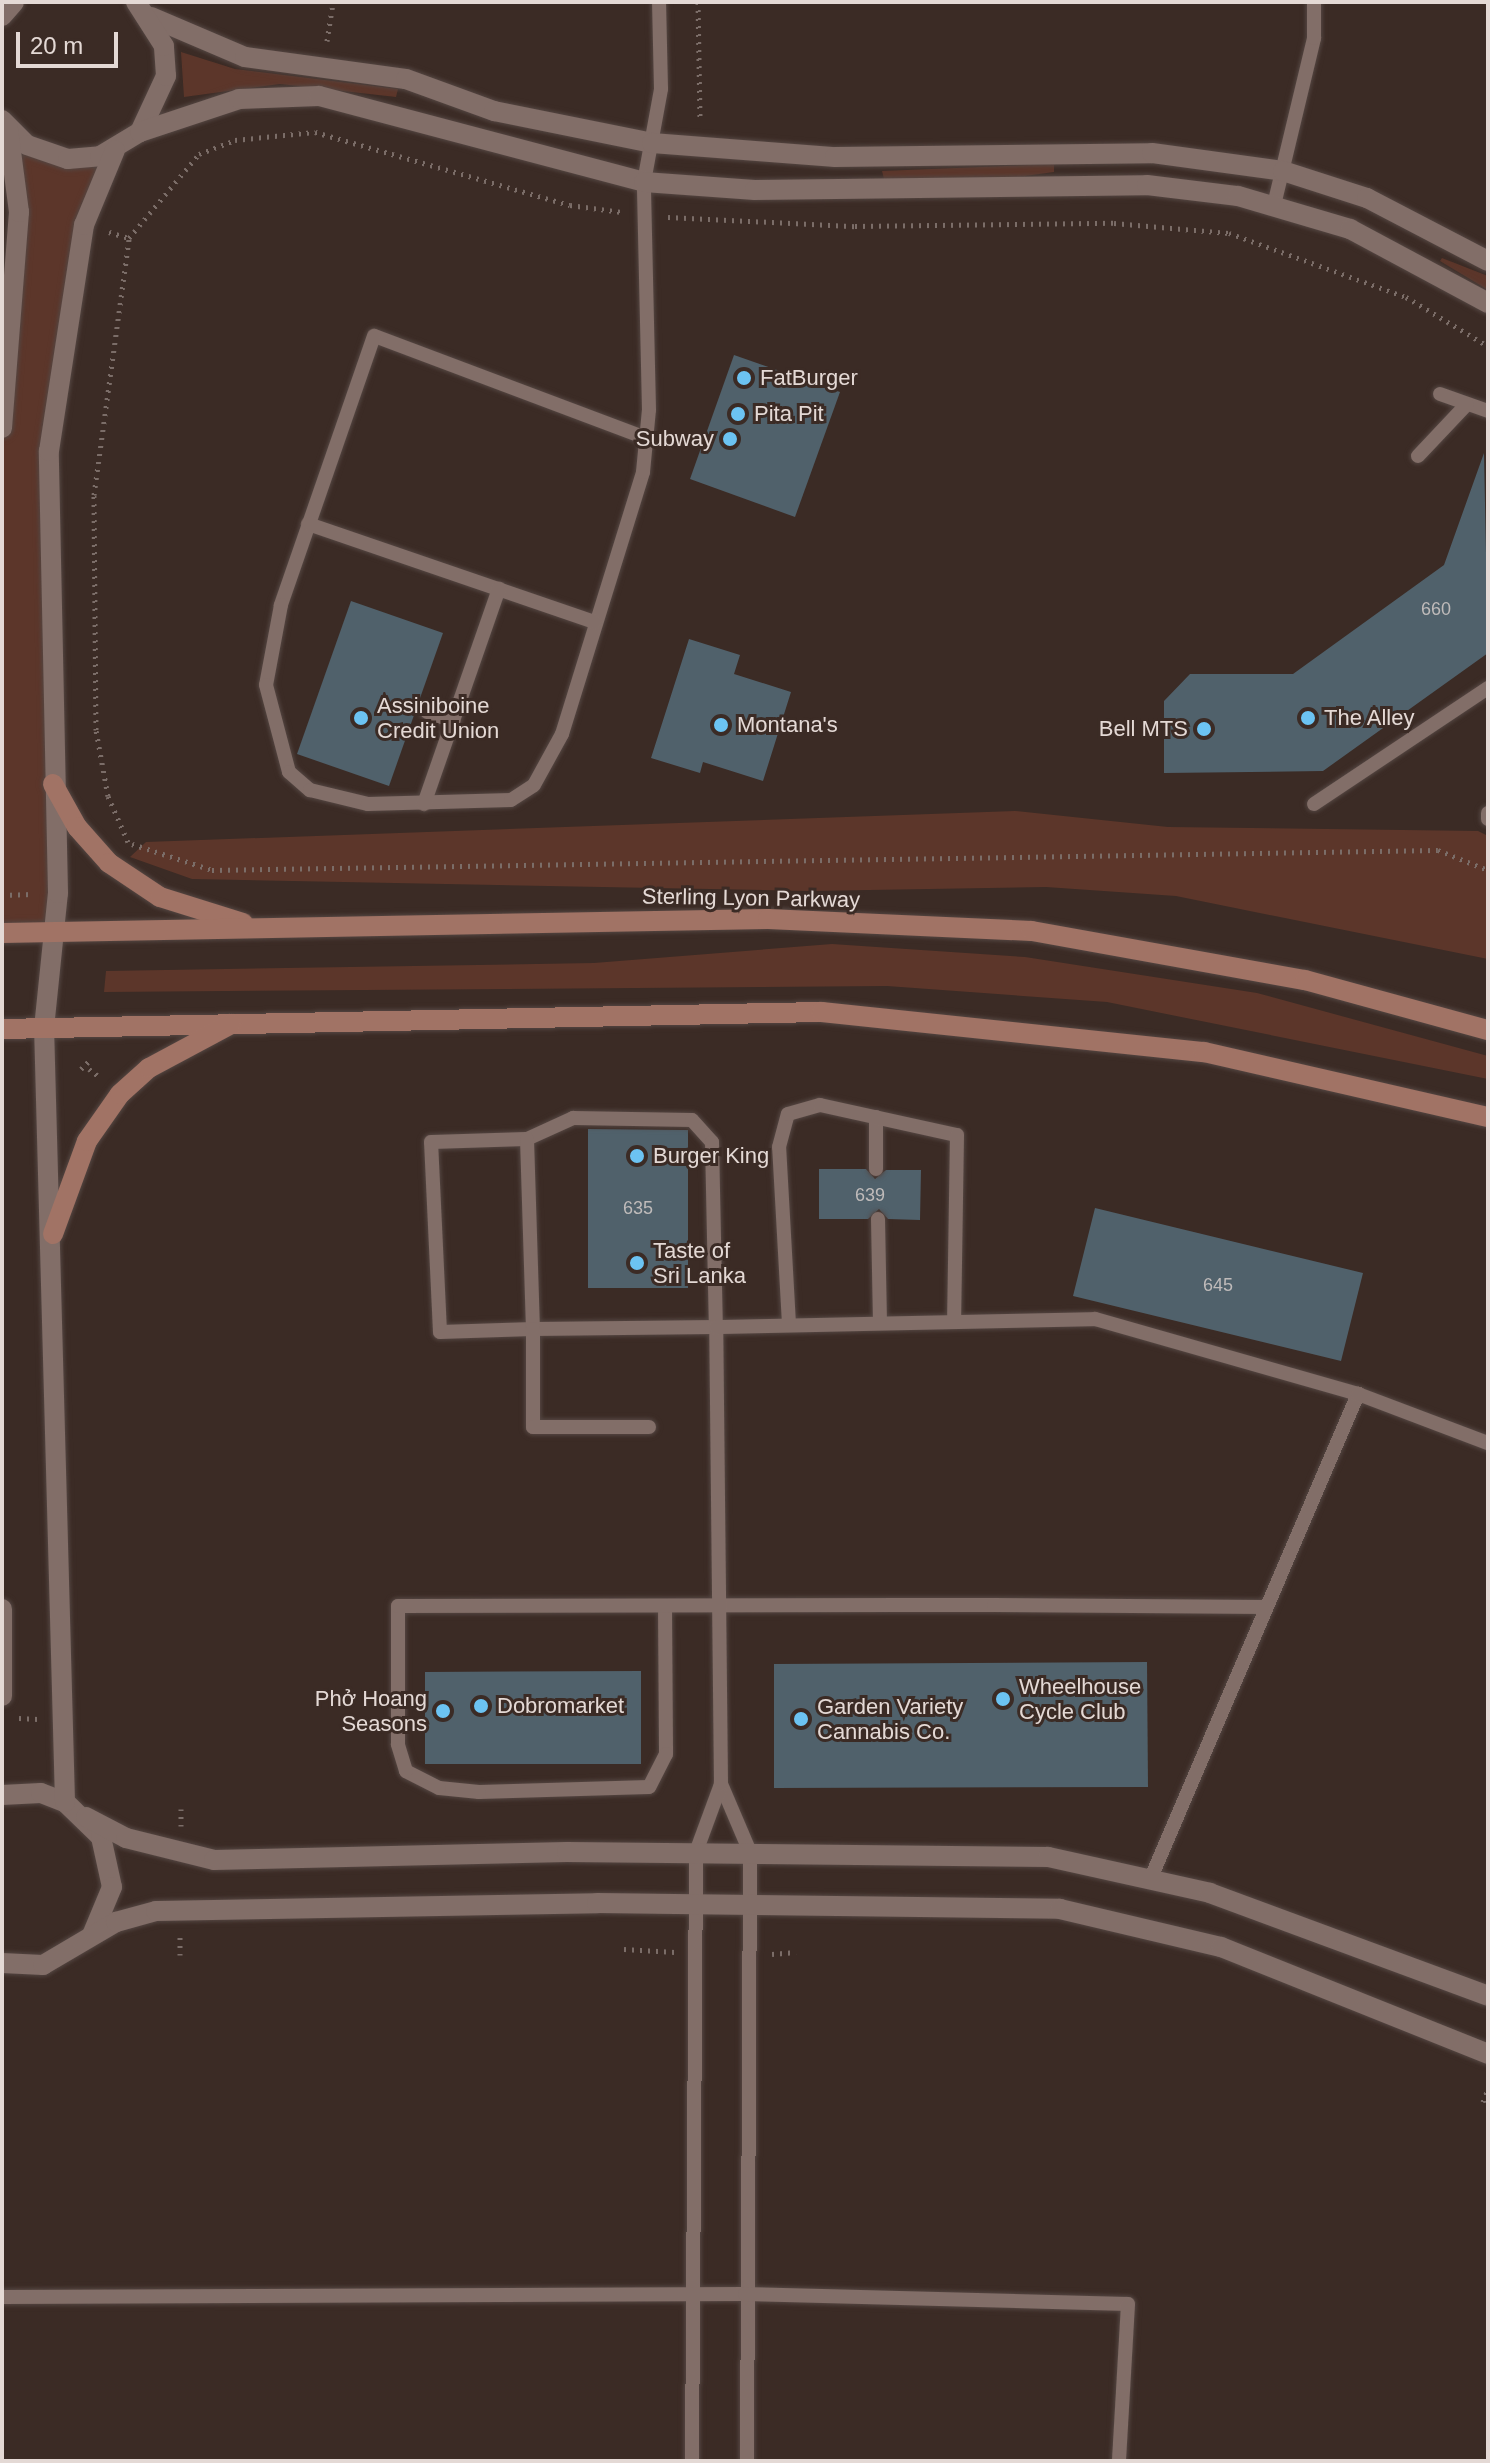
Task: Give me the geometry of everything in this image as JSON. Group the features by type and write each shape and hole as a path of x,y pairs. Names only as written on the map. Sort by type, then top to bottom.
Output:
{"main road":[{"path":"53,784 109,863 160,897 258,928"},
{"name":"Sterling Lyon Parkway","path":"2,933 768,919 1032,931 1305,980 1488,1030"},
{"path":"2,1029 237,1020 822,1012 1204,1052 1488,1117"},
{"path":"53,1234 87,1141 120,1094 149,1068 237,1020"}],"street":[{"path":"2,16 14,2"},
{"path":"136,2 151,17 245,57 406,79 494,111 652,143 835,157 1152,153 1283,171 1367,198 1488,261"},
{"path":"140,132 166,76 151,17"},
{"path":"5,124 53,156 115,150 140,132 239,99 319,96 644,182 691,186 1147,185 1274,205 1350,229 1488,303"},
{"path":"2,428 4,347 19,212 5,124"},
{"path":"65,1802 53,1234 44,1028 51,932 58,893 53,784 49,451 84,225 115,150"},
{"path":"2,1609 2,1696"},
{"path":"2,1795 41,1793 65,1802 126,1838 214,1860 696,1852 1048,1857 1210,1893 1488,1996"},
{"path":"86,1817 106,1849 112,1887 92,1935"},
{"path":"2,1963 43,1965 92,1935 156,1911 697,1905 1060,1909 1141,1925 1221,1947 1488,2054"}],"lane":[{"path":"646,438 374,336 281,605 266,685 289,772 310,790 368,804 511,800 534,785 562,734 643,472 646,438 644,182 661,89 659,2"},
{"path":"1274,205 1314,38 1314,2"},
{"path":"2,322 4,347"},
{"path":"1440,394 1488,411"},
{"path":"1418,456 1467,404"},
{"path":"308,524 595,622"},
{"path":"424,804 499,589"},
{"path":"1314,804 1488,688"},
{"path":"427,712 453,721"},
{"path":"789,1324 779,1147 788,1114 820,1105 957,1135 954,1317"},
{"path":"876,1117 876,1169"},
{"path":"692,2461 696,1852 721,1784 723,1606 716,1327 712,1142 692,1120 573,1118 527,1139 431,1142 440,1332 716,1327 954,1317 1095,1319 1358,1394 1488,1443"},
{"path":"527,1139 533,1427 649,1427"},
{"path":"878,1219 880,1321"},
{"path":"1150,1880 1358,1394"},
{"path":"665,1606 666,1754 649,1787 479,1792 439,1788 406,1771 398,1744 398,1606 665,1606 723,1606 1266,1607"},
{"path":"721,1784 750,1852 745,2294 747,2461"},
{"path":"2,2297 745,2294 1128,2304 1119,2461"}],"path":[{"path":"327,41 333,2"},
{"path":"695,148 698,2"},
{"path":"1488,346 1406,297 1229,233 1114,223 692,220 570,205 315,132 235,140 199,154 129,238 94,510 96,730 108,796 129,843 212,870 1438,850 1488,870"},
{"path":"691,186 692,220"},
{"path":"109,863 129,843"},
{"path":"2,895 58,893"},
{"path":"81,1069 89,1061"},
{"path":"19,1718 39,1719"},
{"path":"1483,2102 1488,2089"}],"shaded area":[{"path":"181,52 235,69 398,89 396,97 280,84 184,97"},
{"path":"8,128 27,145 100,156 49,451 51,932 2,933 2,428 19,212"},
{"path":"1054,164 1054,172 1018,177 884,179 882,171"},
{"path":"1442,258 1488,276 1488,290 1440,261"},
{"path":"1015,811 1168,827 1478,831 1488,836 1488,959 1176,896 1046,887 809,891 192,879 130,857 146,842"},
{"path":"832,944 1025,957 1257,993 1488,1056 1488,1079 1107,1002 887,986 104,992 106,971 594,963"}],"building":[{"path":"734,355 840,392 795,517 690,479"},
{"path":"1484,453 1488,653 1323,771 1164,773 1164,701 1190,674 1293,674 1444,565"},
{"name":"Assiniboine Credit Union","path":"351,601 443,633 389,786 297,754"},
{"name":"Montana's","path":"689,639 740,655 734,674 791,692 763,781 703,762 700,773 651,758"},
{"path":"588,1129 688,1130 688,1288 588,1288"},
{"path":"819,1169 866,1169 875,1179 886,1170 921,1170 920,1220 888,1219 879,1209 868,1219 819,1219"},
{"path":"1095,1208 1363,1273 1341,1361 1073,1296"},
{"path":"1147,1662 1148,1787 774,1788 774,1664"},
{"path":"641,1671 641,1764 425,1764 425,1672"}],"place":[{"name":"FatBurger","path":"744,378"},
{"name":"Pita Pit","path":"738,414"},
{"name":"Subway","path":"730,439"},
{"name":"Assiniboine Credit Union","path":"361,718"},
{"name":"The Alley","path":"1308,718"},
{"name":"Montana's","path":"721,725"},
{"name":"Bell MTS","path":"1204,729"},
{"name":"Burger King","path":"637,1156"},
{"name":"Taste of Sri Lanka","path":"637,1263"},
{"name":"Wheelhouse Cycle Club","path":"1003,1699"},
{"name":"Dobromarket","path":"481,1706"},
{"name":"Phở Hoang Seasons","path":"443,1711"},
{"name":"Garden Variety Cannabis Co.","path":"801,1719"}]}
